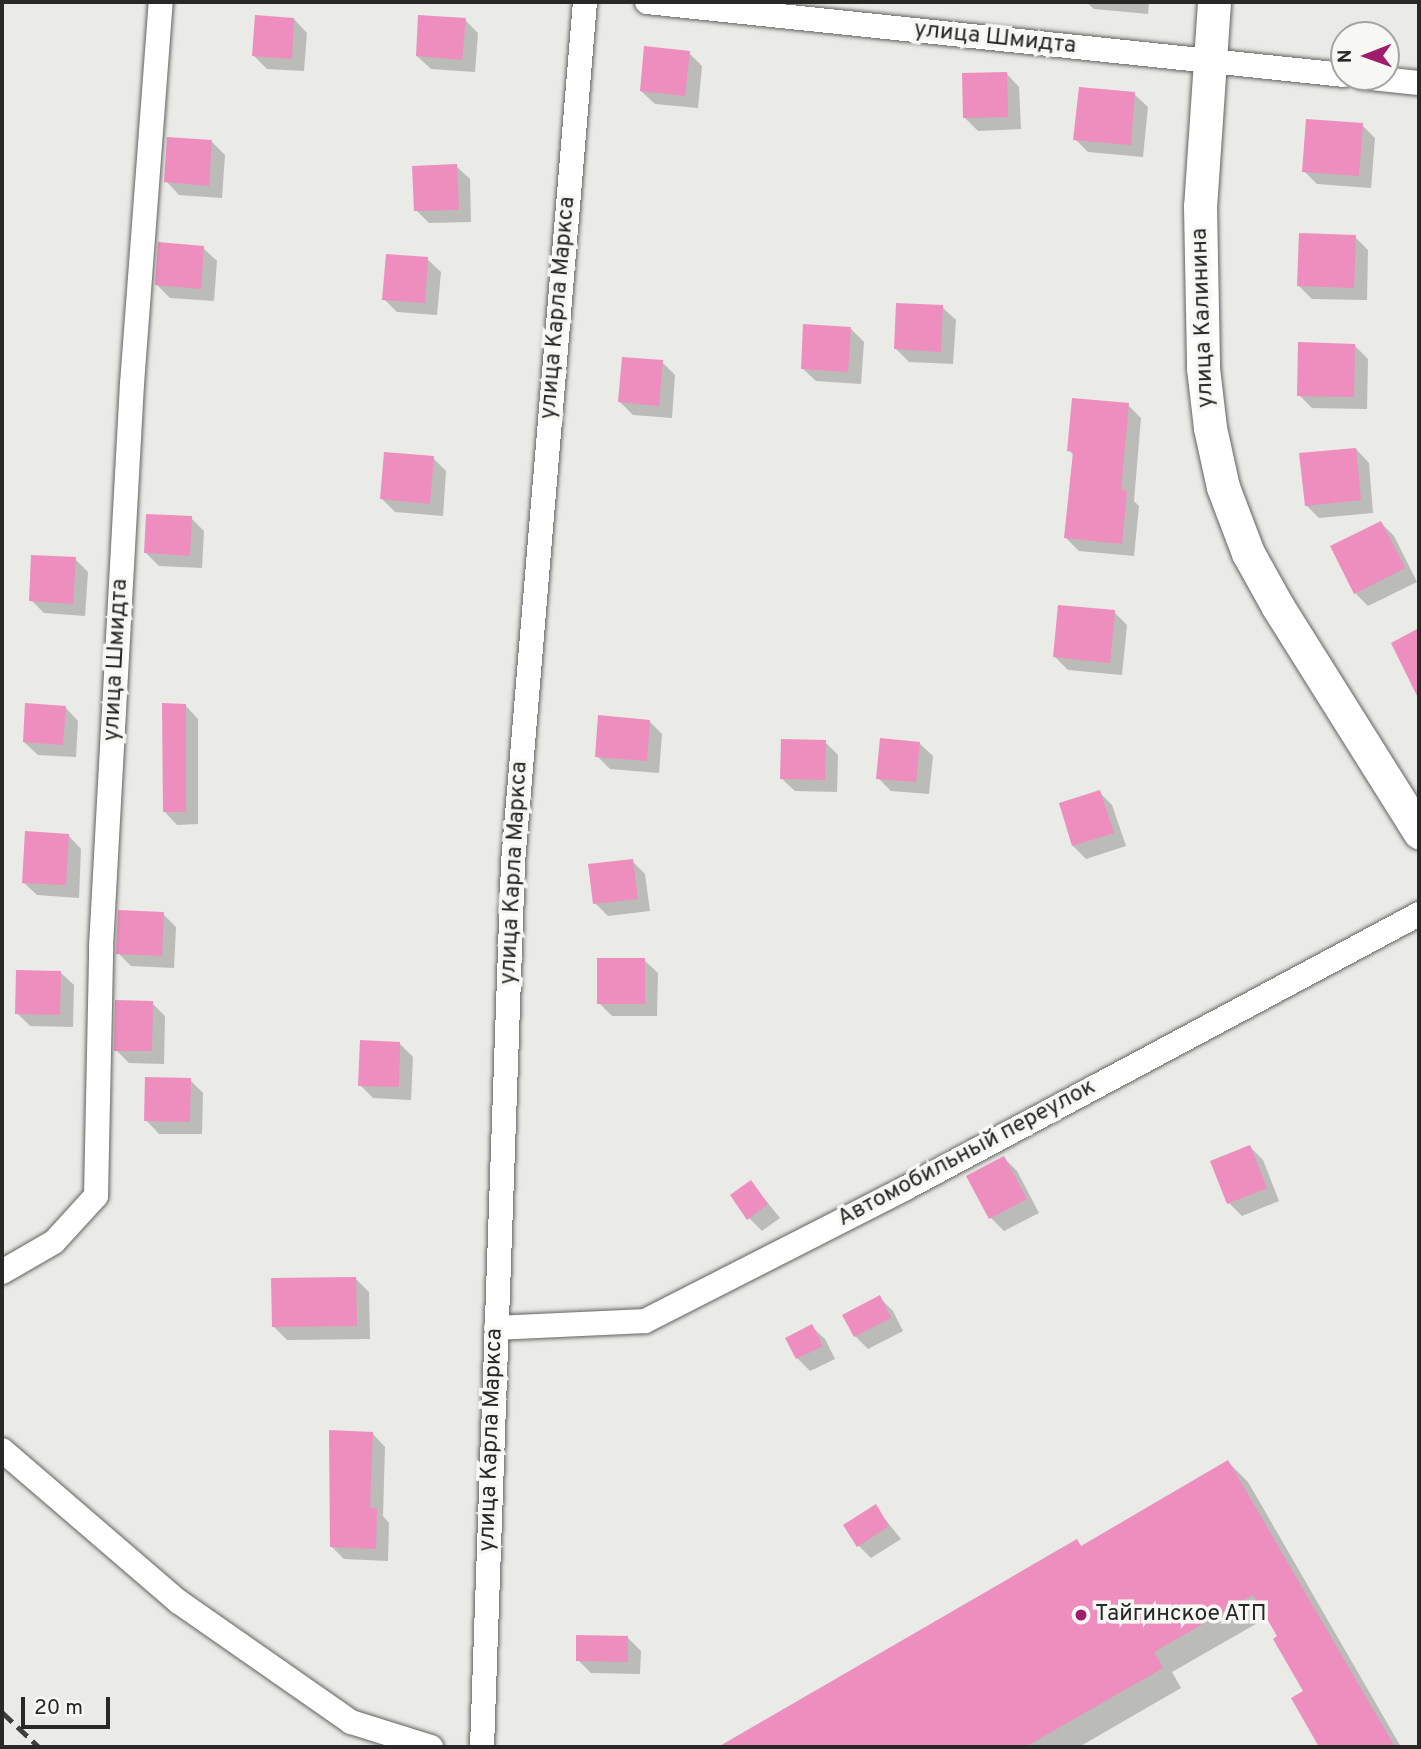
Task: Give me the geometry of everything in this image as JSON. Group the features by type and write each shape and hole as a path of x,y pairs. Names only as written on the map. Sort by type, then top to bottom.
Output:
{"main road":[{"name":"улица Калинина","path":"1214,2 1200,206 1203,368 1210,428 1223,488 1248,553 1272,596 1419,832"}],"street":[{"name":"улица Шмидта","path":"2,1272 54,1242 96,1196 101,947 131,398 160,2"},
{"name":"улица Карла Маркса","path":"482,1747 513,863 585,2"},
{"name":"улица Шмидта","path":"647,2 1330,74"},
{"path":"1400,81 1419,83"},
{"name":"Автомобильный переулок","path":"496,1328 645,1321 904,1189 1419,914"},
{"path":"2,1450 179,1602 351,1722 431,1747"}],"building":[{"path":"255,15 294,18 292,59 252,56"},
{"path":"418,15 466,18 462,60 416,56"},
{"path":"644,46 690,51 685,96 640,91"},
{"path":"1007,72 1008,117 963,118 962,73"},
{"path":"1079,87 1135,92 1131,145 1073,140"},
{"path":"1306,119 1363,123 1359,176 1302,172"},
{"path":"167,137 212,140 209,186 164,182"},
{"path":"457,164 459,210 414,211 412,166"},
{"path":"1299,233 1356,235 1354,288 1297,286"},
{"path":"158,242 204,246 201,289 155,285"},
{"path":"386,254 428,257 425,303 382,300"},
{"path":"896,303 943,305 941,352 894,349"},
{"path":"803,324 851,327 848,372 801,369"},
{"path":"1298,342 1355,344 1354,397 1297,396"},
{"path":"622,357 663,360 659,406 618,402"},
{"path":"1072,398 1129,403 1121,490 1127,491 1122,544 1064,538 1073,452 1067,451"},
{"path":"1356,448 1361,500 1305,506 1299,453"},
{"path":"384,452 434,456 430,504 380,499"},
{"path":"146,514 192,516 190,556 144,553"},
{"path":"1381,521 1405,568 1354,594 1330,546"},
{"path":"31,555 76,557 73,604 29,601"},
{"path":"1058,605 1115,610 1110,663 1053,657"},
{"path":"1419,628 1419,700 1391,643"},
{"path":"25,703 66,706 63,745 23,742"},
{"path":"162,703 186,704 186,812 163,812"},
{"path":"598,715 650,720 647,761 595,757"},
{"path":"880,738 920,742 916,782 876,779"},
{"path":"781,739 826,740 825,780 780,779"},
{"path":"1100,790 1114,833 1072,846 1059,803"},
{"path":"25,831 69,834 66,885 22,883"},
{"path":"633,859 638,899 593,904 588,864"},
{"path":"118,910 164,912 162,956 116,954"},
{"path":"597,958 645,958 645,1004 597,1004"},
{"path":"16,970 61,971 60,1015 15,1014"},
{"path":"115,1000 153,1001 152,1051 114,1051"},
{"path":"360,1040 400,1042 399,1087 358,1086"},
{"path":"145,1077 191,1078 190,1122 144,1121"},
{"path":"1250,1145 1267,1188 1227,1204 1210,1161"},
{"path":"1004,1156 1027,1199 989,1219 966,1176"},
{"path":"751,1180 768,1204 747,1220 730,1195"},
{"path":"356,1277 357,1326 272,1327 271,1278"},
{"path":"880,1295 891,1318 854,1337 842,1315"},
{"path":"812,1324 823,1346 796,1359 785,1338"},
{"path":"329,1430 373,1432 370,1508 377,1508 376,1549 330,1547"},
{"name":"Тайгинское АТП","path":"1228,1460 1395,1747 1319,1747 1291,1698 1303,1691 1273,1639 1277,1636 1253,1595 1154,1652 1163,1668 1025,1747 718,1747 1077,1539 1081,1546"},
{"path":"876,1504 889,1526 857,1547 843,1525"},
{"path":"576,1635 628,1636 628,1662 576,1661"}],"railway":[{"path":"2,1712 39,1747"}],"place":[{"name":"Тайгинское АТП","path":"1081,1615"}]}
